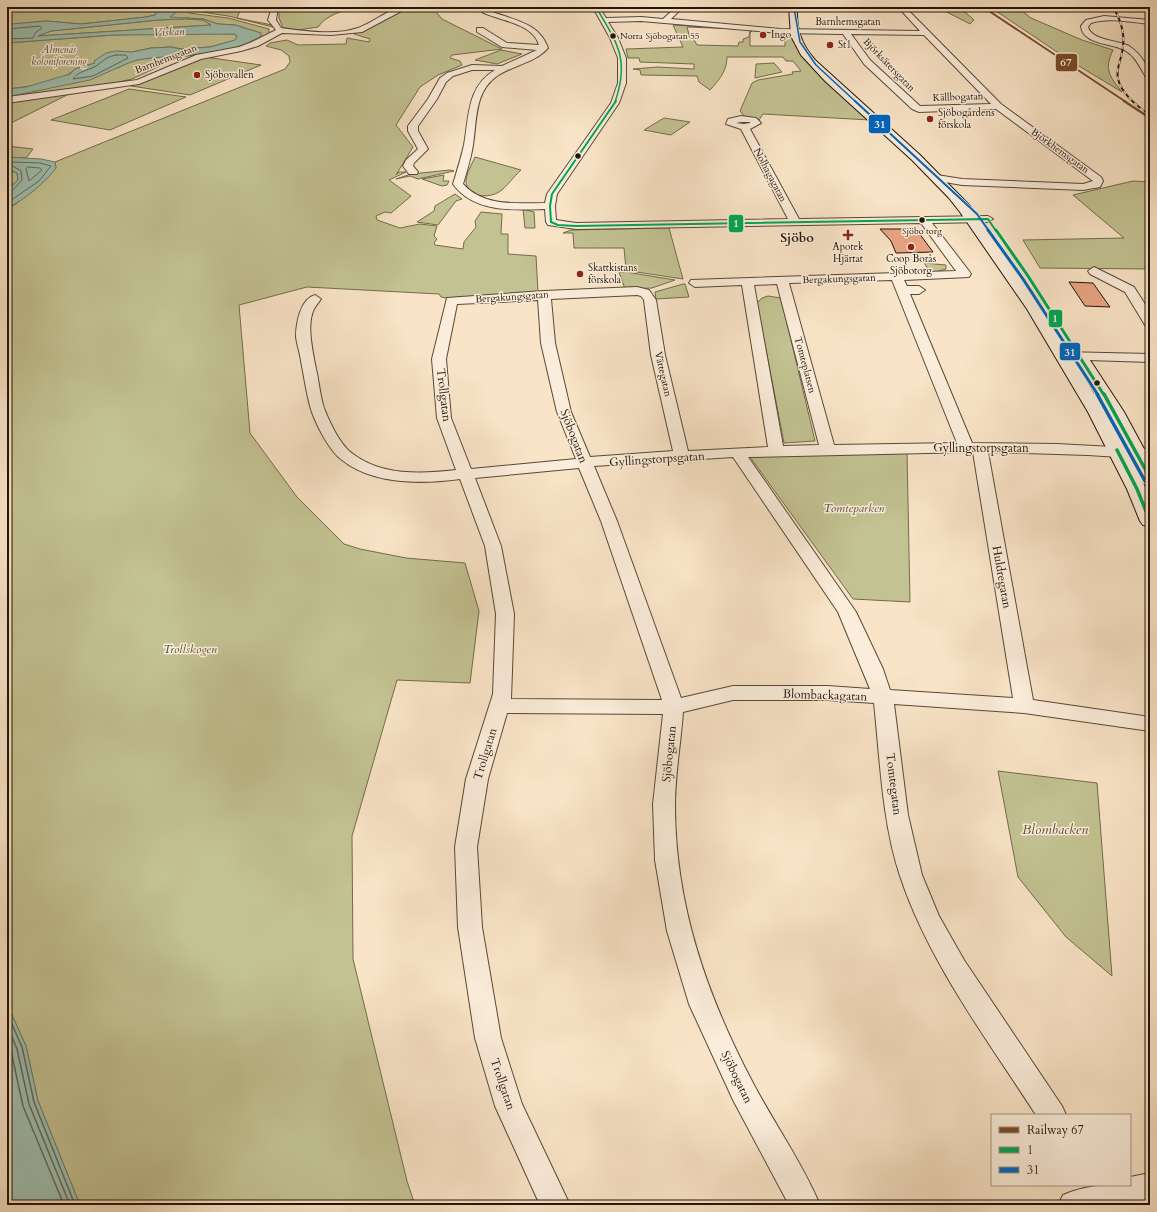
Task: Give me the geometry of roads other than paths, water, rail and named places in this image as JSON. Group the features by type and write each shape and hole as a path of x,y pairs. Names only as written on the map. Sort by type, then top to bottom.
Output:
{"street":[{"path":"276,7 272,20 277,29 327,33 351,32 364,27 392,12 406,7"},
{"path":"487,7 484,11 489,14 517,23 537,33 543,41 544,48"},
{"path":"549,7 596,8 614,38 622,58 622,83 615,103 552,194 550,206 551,222 558,225 576,226 980,220"},
{"path":"665,21 680,7"},
{"path":"793,7 792,21 812,51 836,76 982,210 980,220 1097,412 1135,454 1137,489 1150,521"},
{"path":"800,7 800,47 815,64 902,143 965,209 980,220 1028,276 1115,412 1135,454 1150,478"},
{"name":"Björkhemsgatan","path":"901,7 998,106 1096,177 1098,183 1083,187 937,178"},
{"path":"1150,22 1125,18 1100,18 1088,21 1085,29 1087,33 1096,38 1130,50 1150,77"},
{"name":"Barnhemsgatan","path":"602,20 634,19 799,32 927,33"},
{"name":"Barnhemsgatan","path":"7,100 139,82 199,57 241,50 282,30"},
{"path":"480,30 505,45 544,48"},
{"name":"Björksätersgatan","path":"846,33 867,62 904,98 919,109"},
{"path":"544,48 538,53 503,69 488,80 477,97 470,115 469,143 458,184 464,192 479,201 505,205 550,206"},
{"path":"413,172 408,166 409,162 423,149 413,131 413,126 439,88 442,81 455,73 481,66 503,69"},
{"name":"Källbogatan","path":"919,109 998,106"},
{"name":"Nolhagagatan","path":"744,127 796,223"},
{"name":"Bergakungsgatan","path":"695,283 748,282 789,289 897,277 968,279 925,221"},
{"path":"1094,271 1130,290 1150,322"},
{"name":"Huldregatan","path":"897,277 900,294 973,447 1024,706"},
{"path":"748,282 776,451"},
{"name":"Tomteplatsen","path":"789,289 828,449"},
{"path":"900,294 919,290"},
{"name":"Bergakungsgatan","path":"451,301 544,295 645,292"},
{"name":"Vättegatan","path":"645,292 650,300 658,355 682,456"},
{"name":"Sjöbogatan","path":"544,295 548,343 564,412 584,464 609,521 674,707 664,804 666,860 679,931 702,1004 743,1091 805,1205"},
{"name":"Gyllingstorpsgatan","path":"315,299 307,310 303,337 316,407 336,445 347,457 366,468 393,475 419,478 682,456 828,449 973,447 1135,454"},
{"name":"Trollgatan","path":"451,301 439,359 444,418 467,474 493,546 505,614 503,694 476,779 466,846 470,927 488,1038 509,1106 555,1205"},
{"path":"1062,356 1150,358"},
{"name":"Tomtegatan","path":"738,453 846,612 873,669 883,697 897,815 911,875 928,919 955,968 1051,1114"},
{"name":"Blombackagatan","path":"500,706 674,707 733,693 828,693 1024,706 1150,724"},
{"path":"1073,1205 1103,1191 1150,1187"}],"water":[{"name":"Viskan","path":"101,7 183,7 170,17 203,19 218,24 235,25 261,33 261,36 247,43 217,52 137,60 90,80 7,97 7,89 26,87 70,74 75,69 95,63 94,61 106,53 116,51 132,52 151,48 172,47 180,49 210,47 235,40 237,36 234,34 113,35 7,43 7,25 11,24 46,21 81,24 146,17 155,15 157,12 136,8","holes":["158,20 203,20 211,25 38,36 51,31"]},
{"path":"7,157 41,159 55,162 56,168 34,191 7,208 7,190 18,180 17,173 7,169"},
{"path":"7,1004 26,1046 38,1101 80,1205 7,1205"}],"railway":[{"path":"1113,7 1123,31 1123,50 1117,76 1120,85 1127,95 1150,116"}],"rail line":[{"name":"67","path":"983,7 1150,118"}],"place":[{"name":"Ingo","path":"763,35"},
{"name":"Norra Sjöbogatan 55","path":"613,36"},
{"name":"St1","path":"830,45"},
{"name":"Sjöbovallen","path":"197,75"},
{"name":"Sjöbogårdens förskola","path":"930,119"},
{"name":"Sjöbo torg","path":"922,220"},
{"name":"Apotek Hjärtat","path":"848,235"},
{"name":"Coop Borås Sjöbotorg","path":"911,247"},
{"name":"Skattkistans förskola","path":"580,274"}],"district":[{"name":"Sjöbo","path":"797,238"}],"park label":[{"name":"Almenäs koloniförening","path":"59,56"},
{"name":"Tomteparken","path":"854,508"},
{"name":"Trollskogen","path":"190,649"},
{"name":"Blombacken","path":"1055,829"}]}
